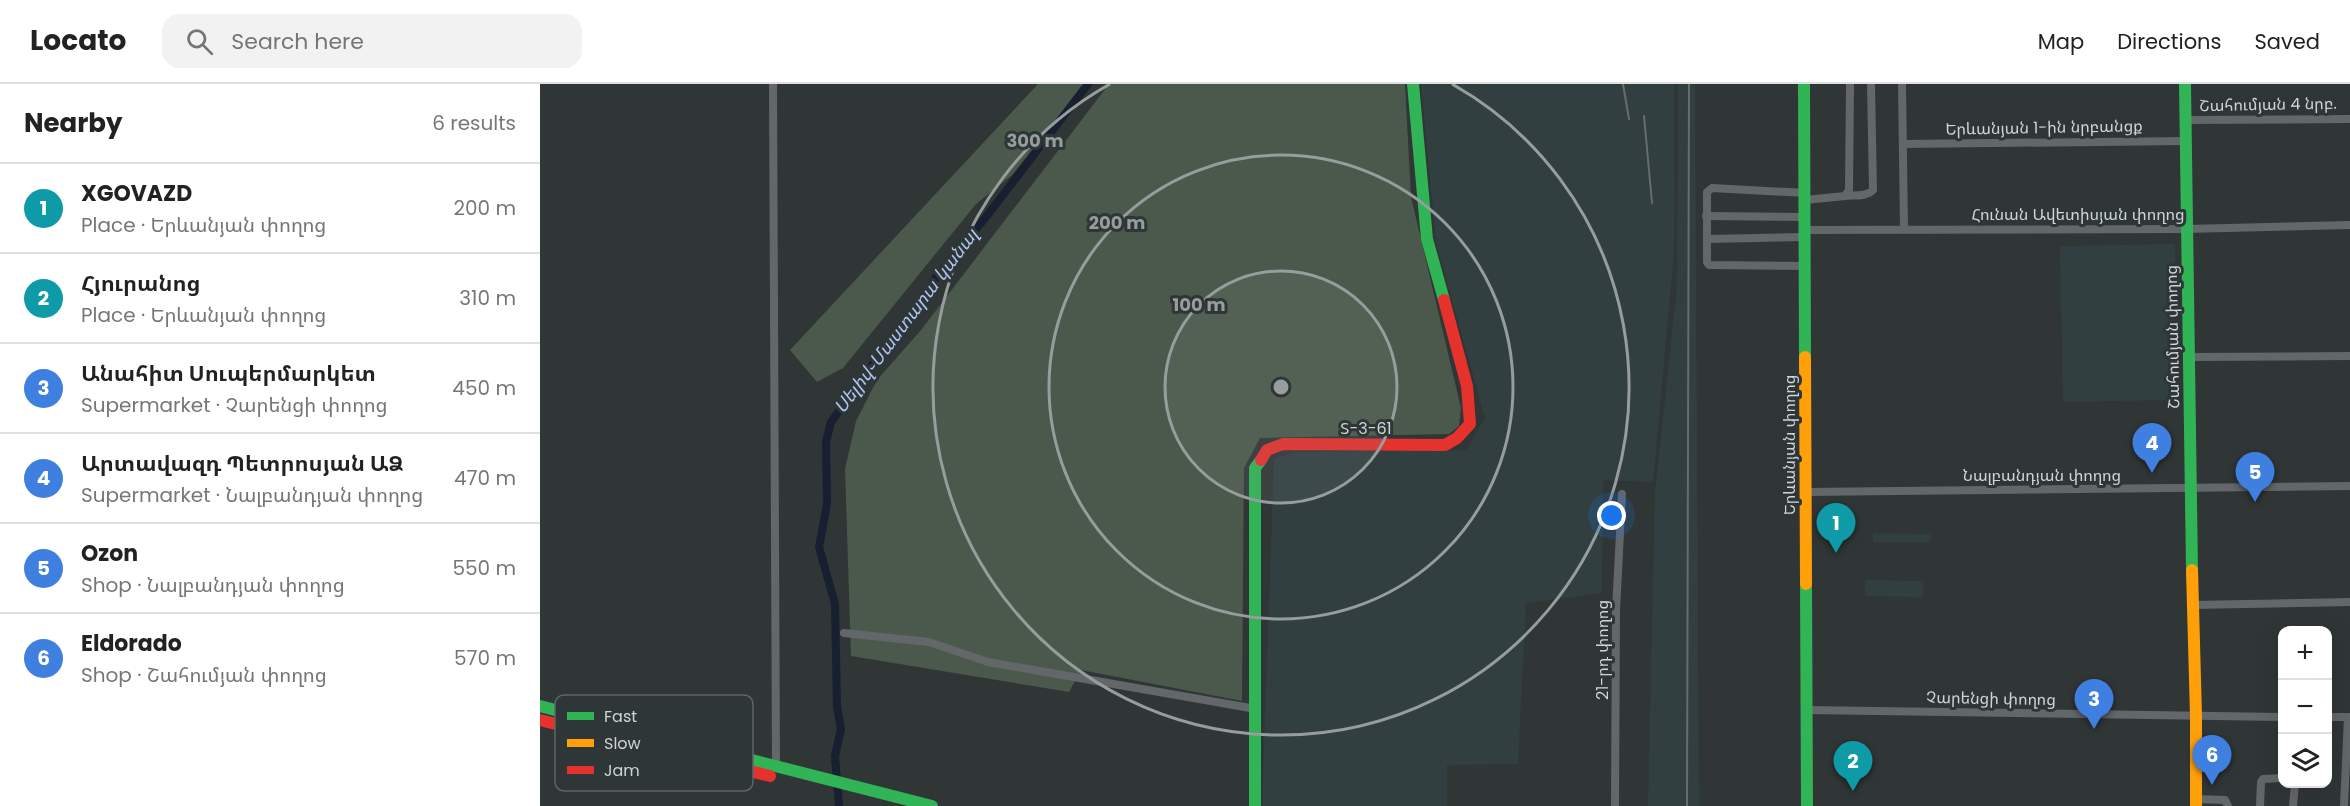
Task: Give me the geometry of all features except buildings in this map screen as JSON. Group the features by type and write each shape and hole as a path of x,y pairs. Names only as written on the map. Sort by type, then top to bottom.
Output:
{"main road":[{"name":"Տ-3-61","path":"1255,806 1255,468 1267,450 1283,444 1445,445 1457,438 1470,424 1467,387 1427,239 1413,84"},
{"name":"Երևանյան փողոց","path":"1804,84 1807,806"},
{"name":"Շահումյան փողոց","path":"2186,84 2196,803"},
{"path":"540,706 555,710"},
{"path":"540,720 555,723"},
{"path":"753,765 776,767 825,784"},
{"path":"753,766 855,791 932,806"},
{"path":"855,791 896,806"}],"street":[{"path":"772,84 776,767"},
{"path":"1845,196 1849,190 1851,159 1850,84"},
{"path":"1805,266 1709,265 1707,262 1707,192 1712,188 1805,196 1845,196 1870,193 1873,190 1871,84"},
{"path":"1902,84 1904,229"},
{"name":"Շահումյան 4 նրբ.","path":"2186,120 2350,119"},
{"name":"Երևանյան 1-ին նրբանցք","path":"1903,144 2186,141"},
{"path":"1706,216 1805,228"},
{"name":"Հունան Ավետիսյան փողոց","path":"1805,228 2187,229 2350,225"},
{"path":"1707,239 1805,228"},
{"path":"2189,357 2350,356"},
{"name":"Նալբանդյան փողոց","path":"1806,492 2350,486"},
{"name":"21-րդ փողոց","path":"1614,806 1616,610 1622,495"},
{"path":"2192,605 2350,602"},
{"path":"844,633 929,642 988,662 1256,709"},
{"name":"Չարենցի փողոց","path":"1806,710 2278,717"},
{"path":"2332,717 2349,717 2344,806"},
{"path":"2260,806 2261,782 2263,779 2278,778"},
{"path":"2293,806 2295,788"},
{"path":"2196,803 2225,800 2228,806"}],"shaded area":[{"path":"1421,84 1674,84 1674,253 1653,482 1603,480 1602,593 1526,603 1518,764 1447,765 1447,806 1262,806 1274,459 1296,452 1466,450 1485,418 1436,243"},
{"path":"1678,84 1695,84 1699,806 1648,806 1655,492 1677,287"},
{"path":"2175,244 2178,400 2063,402 2060,246"},
{"path":"1873,533 1930,534 1930,542 1873,542"},
{"path":"1865,580 1923,581 1923,597 1865,596"}],"green space":[{"path":"1038,84 1085,84 1012,175 976,204 843,368 817,382 790,350"},
{"path":"1109,84 1405,84 1411,197 1461,408 1459,426 1449,434 1260,438 1244,468 1242,701 1081,670 1069,692 851,656 845,469 856,421 877,380 921,330"}],"waterway":[{"name":"Սելիվ֊Մաստարա կանալ","path":"839,806 835,756 841,729 837,707 835,604 819,547 827,504 826,442 831,422 898,329 923,301 936,277 986,217 1088,84"}],"railway":[{"path":"1623,84 1629,119"},
{"path":"1687,806 1689,84"},
{"path":"1644,116 1652,203"}],"traffic: fast":[{"path":"1413,84 1427,239 1444,300"},
{"path":"1804,84 1805,357"},
{"path":"2185,84 2192,570"},
{"path":"1255,806 1255,468 1261,460"},
{"path":"1806,584 1807,806"},
{"path":"540,706 555,710"},
{"path":"753,760 932,806"}],"traffic: slow":[{"path":"1805,357 1806,584"},
{"path":"2192,570 2196,806"}],"traffic: jam":[{"path":"1261,460 1267,450 1283,444 1445,445 1457,438 1470,424 1467,386 1444,300"},
{"path":"540,720 555,724"},
{"path":"753,772 770,776"}],"place":[{"name":"Արտավազդ Պետրոսյան ԱՁ","path":"2152,473"},
{"name":"Ozon","path":"2255,502"},
{"name":"XGOVAZD","path":"1836,553"},
{"name":"Անահիտ Սուպերմարկետ","path":"2094,729"},
{"name":"Eldorado","path":"2212,785"},
{"name":"Հյուրանոց","path":"1853,791"}]}
